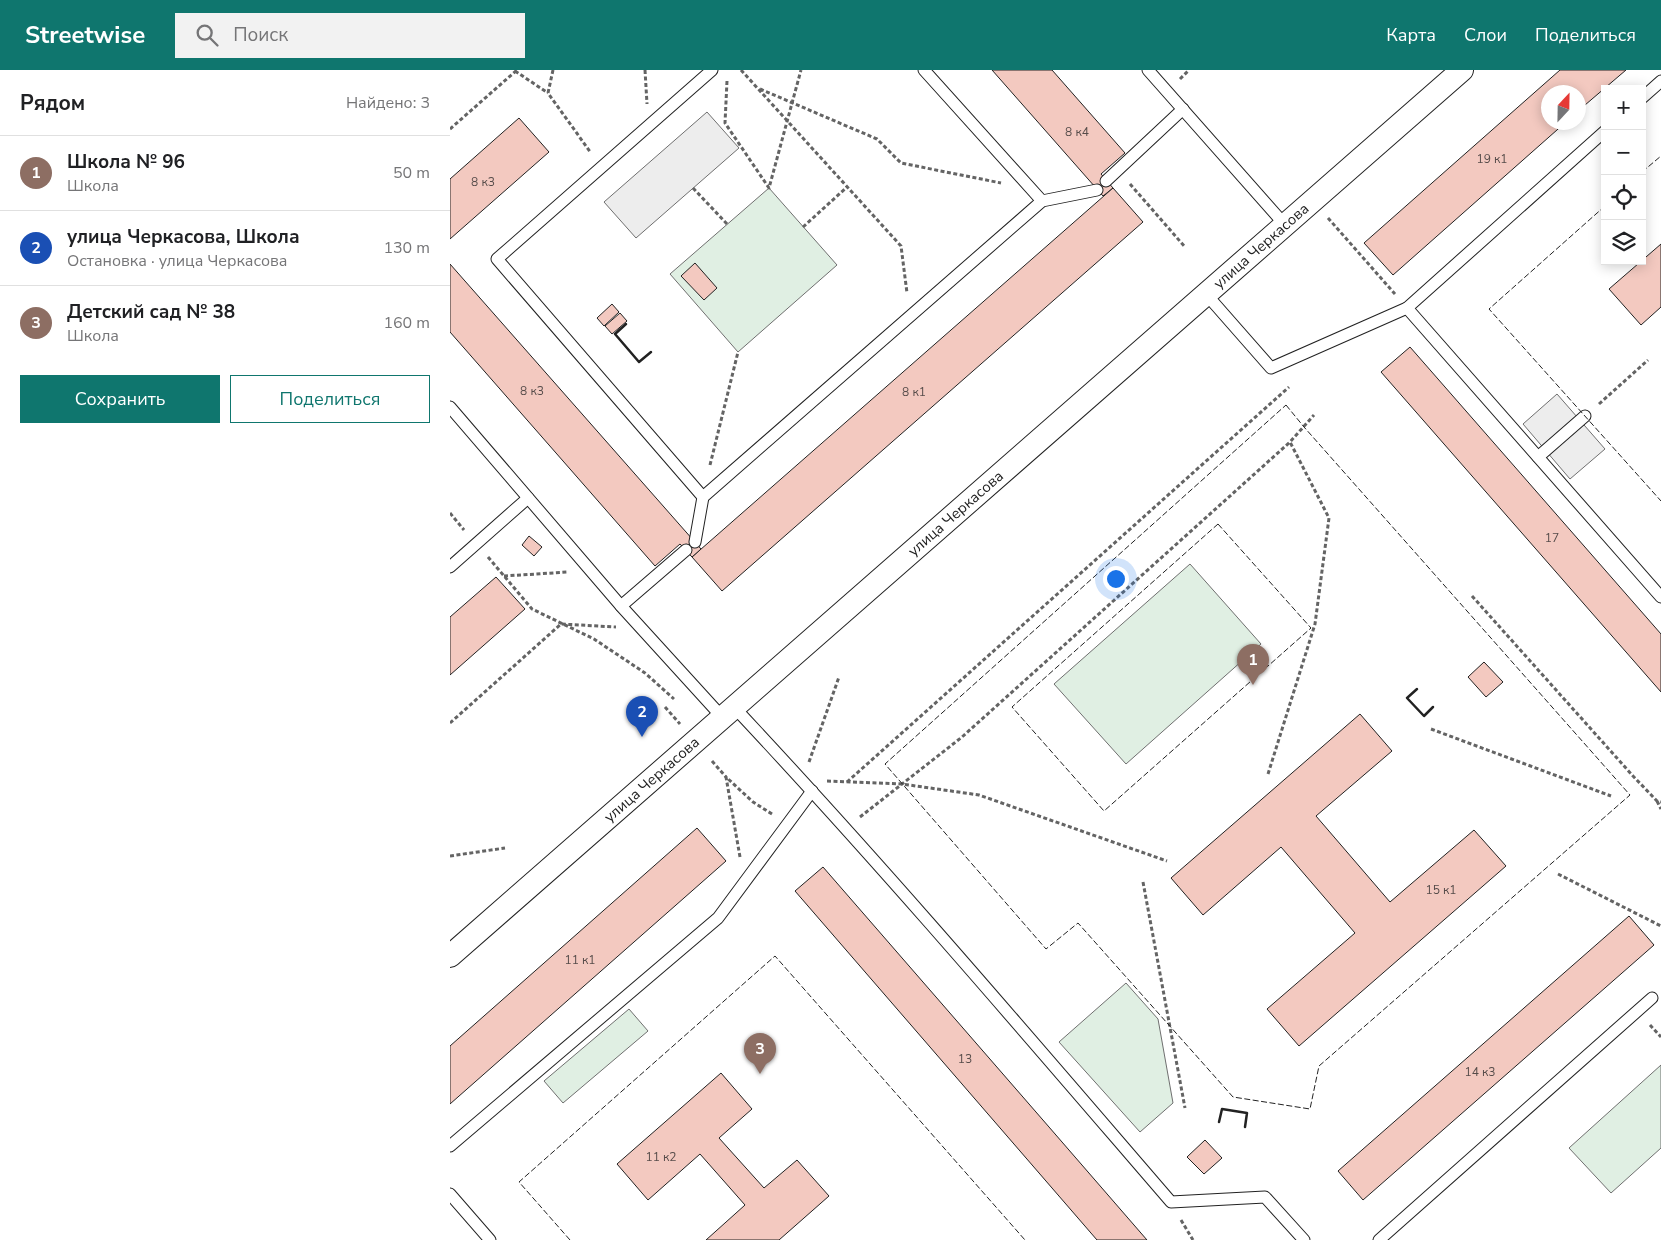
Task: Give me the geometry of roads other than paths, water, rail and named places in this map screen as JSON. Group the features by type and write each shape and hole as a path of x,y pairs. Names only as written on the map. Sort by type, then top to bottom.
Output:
{"street":[{"name":"улица Черкасова","path":"450,956 1462,70"}],"lane":[{"path":"703,497 497,259 712,70"},
{"path":"924,70 1042,201"},
{"path":"1148,70 1285,225"},
{"path":"1646,94 1661,81"},
{"path":"1106,181 1183,110"},
{"path":"1206,294 1272,368 1407,308 1601,135"},
{"path":"695,542 703,497 1042,201 1097,190"},
{"path":"1407,308 1661,597"},
{"path":"450,407 641,628 803,780 1171,1202 1265,1197 1304,1240"},
{"path":"1538,457 1585,416"},
{"path":"450,566 528,498"},
{"path":"621,606 686,550"},
{"path":"450,1146 718,918 812,791"},
{"path":"1379,1240 1652,998"},
{"path":"450,1194 490,1240"}],"place":[{"name":"Школа № 96","path":"1253,685"},
{"name":"улица Черкасова, Школа","path":"642,737"},
{"name":"Детский сад № 38","path":"760,1074"}]}
